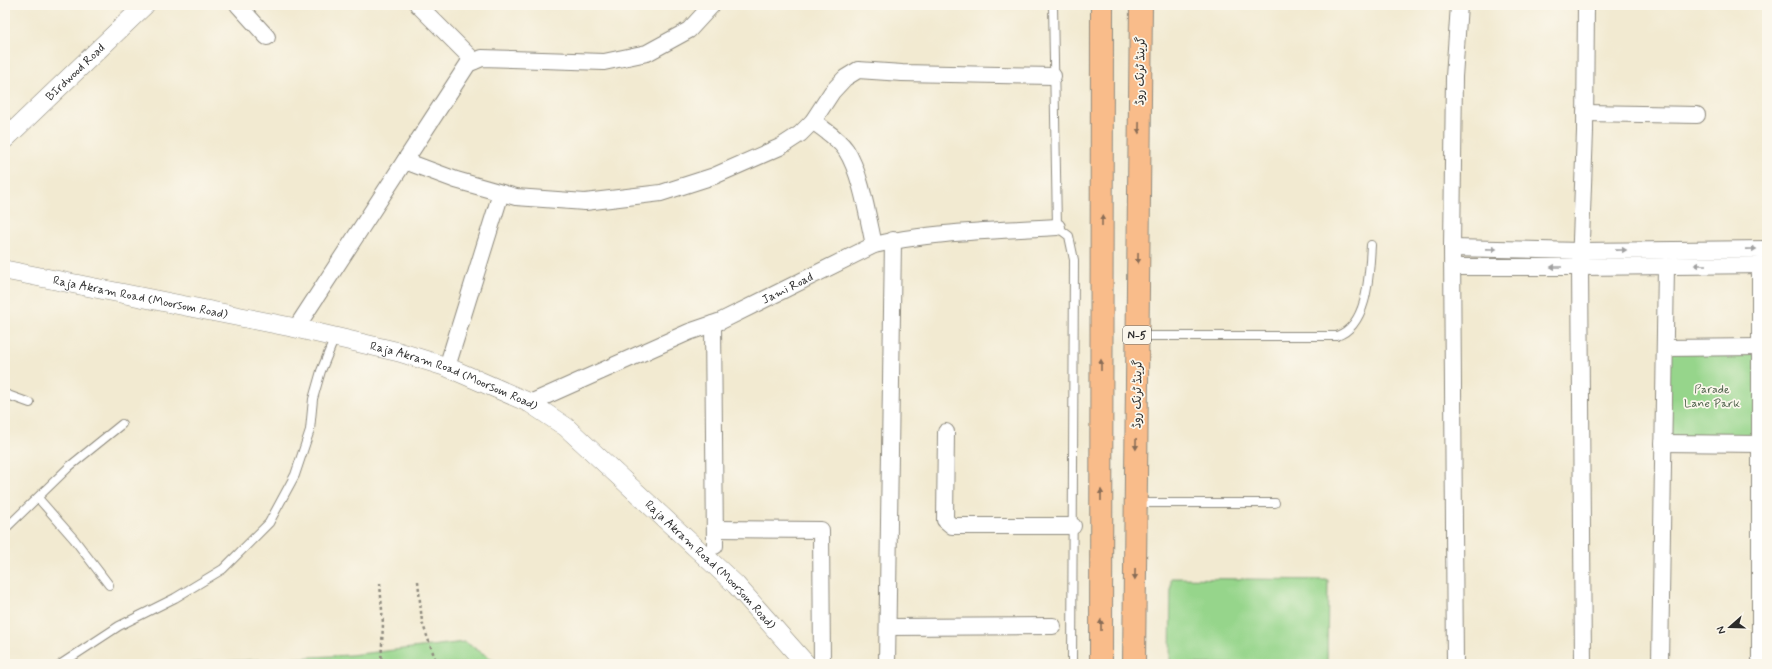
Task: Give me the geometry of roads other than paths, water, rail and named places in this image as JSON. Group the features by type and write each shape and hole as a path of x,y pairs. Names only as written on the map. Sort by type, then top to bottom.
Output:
{"highway":[{"path":"1101,664 1102,5"},
{"name":"گرینڈ ٹرنک روڈ","path":"1134,664 1141,5"}],"street":[{"name":"BIrdwood Road","path":"8,129 145,5"},
{"path":"238,5 267,37"},
{"path":"418,5 474,61"},
{"path":"296,328 468,64 482,58 604,62 647,53 689,30 712,5"},
{"path":"1455,664 1452,248 1454,78 1459,5"},
{"path":"1583,664 1580,251 1585,112 1586,5"},
{"path":"405,161 456,180 516,197 585,202 661,193 714,176 780,147 800,134 813,121 832,92 845,78 858,70 1053,76"},
{"path":"1585,112 1697,115"},
{"path":"813,121 846,150 864,201 874,245"},
{"path":"447,367 501,193"},
{"name":"Jami Road","path":"530,403 689,332 713,324 874,245 893,240 941,234 1057,228"},
{"path":"887,664 893,240"},
{"path":"1452,248 1580,251 1767,249"},
{"path":"1453,267 1764,265 1760,347 1760,664"},
{"path":"1660,664 1666,266"},
{"name":"Raja Akram Road (Moorsom Road)","path":"5,270 296,328 399,352 447,367 530,403 566,427 736,585 806,664"},
{"path":"713,324 715,546"},
{"path":"1665,348 1760,347"},
{"path":"946,432 945,520 952,526 1073,526"},
{"path":"1664,443 1760,444"},
{"path":"715,529 821,530 822,664"},
{"path":"888,627 1053,626"}],"lane":[{"path":"1053,5 1053,76 1057,228 1069,236 1074,260 1072,664"},
{"path":"1137,336 1337,336 1346,333 1354,323 1365,300 1368,286 1371,245"},
{"path":"61,664 119,626 175,598 223,569 269,524 296,475 310,430 313,399 321,371 336,337"},
{"path":"6,395 30,403"},
{"path":"5,529 70,466 122,424"},
{"path":"38,498 74,539 109,585"},
{"path":"1136,503 1275,503"}],"park label":[{"name":"Parade Lane Park","path":"1712,396"}]}
